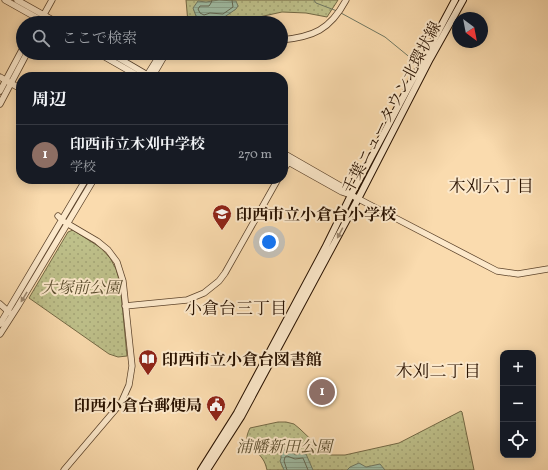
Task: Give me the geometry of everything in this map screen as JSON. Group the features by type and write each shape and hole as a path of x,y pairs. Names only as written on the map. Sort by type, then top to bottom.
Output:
{"main road":[{"name":"千葉ニュータウン北環状線","path":"239,415 351,195 455,0"},
{"name":"千葉ニュータウン北環状線","path":"239,415 358,199 430,59 463,0"},
{"path":"207,470 239,415"},
{"path":"201,470 236,422"}],"street":[{"path":"4,0 33,16"},
{"path":"16,0 36,16"},
{"path":"44,16 52,0"},
{"path":"288,40 298,39 312,35 323,28 337,16 346,0"},
{"path":"0,104 18,60"},
{"path":"0,91 8,82 22,60"},
{"path":"110,60 131,72"},
{"path":"122,60 142,72"},
{"path":"151,72 157,60"},
{"path":"152,72 161,60"},
{"path":"0,77 16,86"},
{"path":"288,160 342,192 351,195 498,271 518,274 548,269"},
{"path":"0,324 2,315 9,311 83,184"},
{"path":"0,334 12,316 61,220 90,184"},
{"path":"125,306 187,300 212,288 225,273 275,184"},
{"path":"61,220 97,241 112,255 122,276 132,366 127,392 116,409 64,470"},
{"path":"0,304 9,311 12,316"},
{"path":"2,315 12,316"}],"green space":[{"path":"186,0 338,0 327,17 306,13 282,12 264,16 187,16"},
{"name":"大塚前公園","path":"73,230 101,248 110,258 116,269 120,283 127,356 118,357 109,354 29,298 68,232"},
{"name":"浦幡新田公園","path":"461,411 474,470 267,470 259,454 247,442 250,428 278,422 286,422 294,424 323,451 331,455 345,455 399,443"}],"water":[{"path":"219,0 236,1 238,6 226,16 196,16 193,8 198,1 206,2"},
{"path":"284,450 296,455 300,453 306,454 313,470 284,470 280,461 281,453"},
{"path":"359,463 366,467 380,464 385,470 347,470"}],"waterway":[{"path":"314,0 316,3 337,11"},
{"path":"341,13 385,37 418,64"}],"place":[{"name":"印西市立小倉台小学校","path":"222,231"},
{"name":"印西市立小倉台図書館","path":"148,376"},
{"name":"印西市立木刈中学校","path":"322,392"},
{"name":"印西小倉台郵便局","path":"216,422"}],"district":[{"name":"木刈六丁目","path":"491,186"},
{"name":"小倉台三丁目","path":"236,308"},
{"name":"木刈二丁目","path":"438,371"}]}
